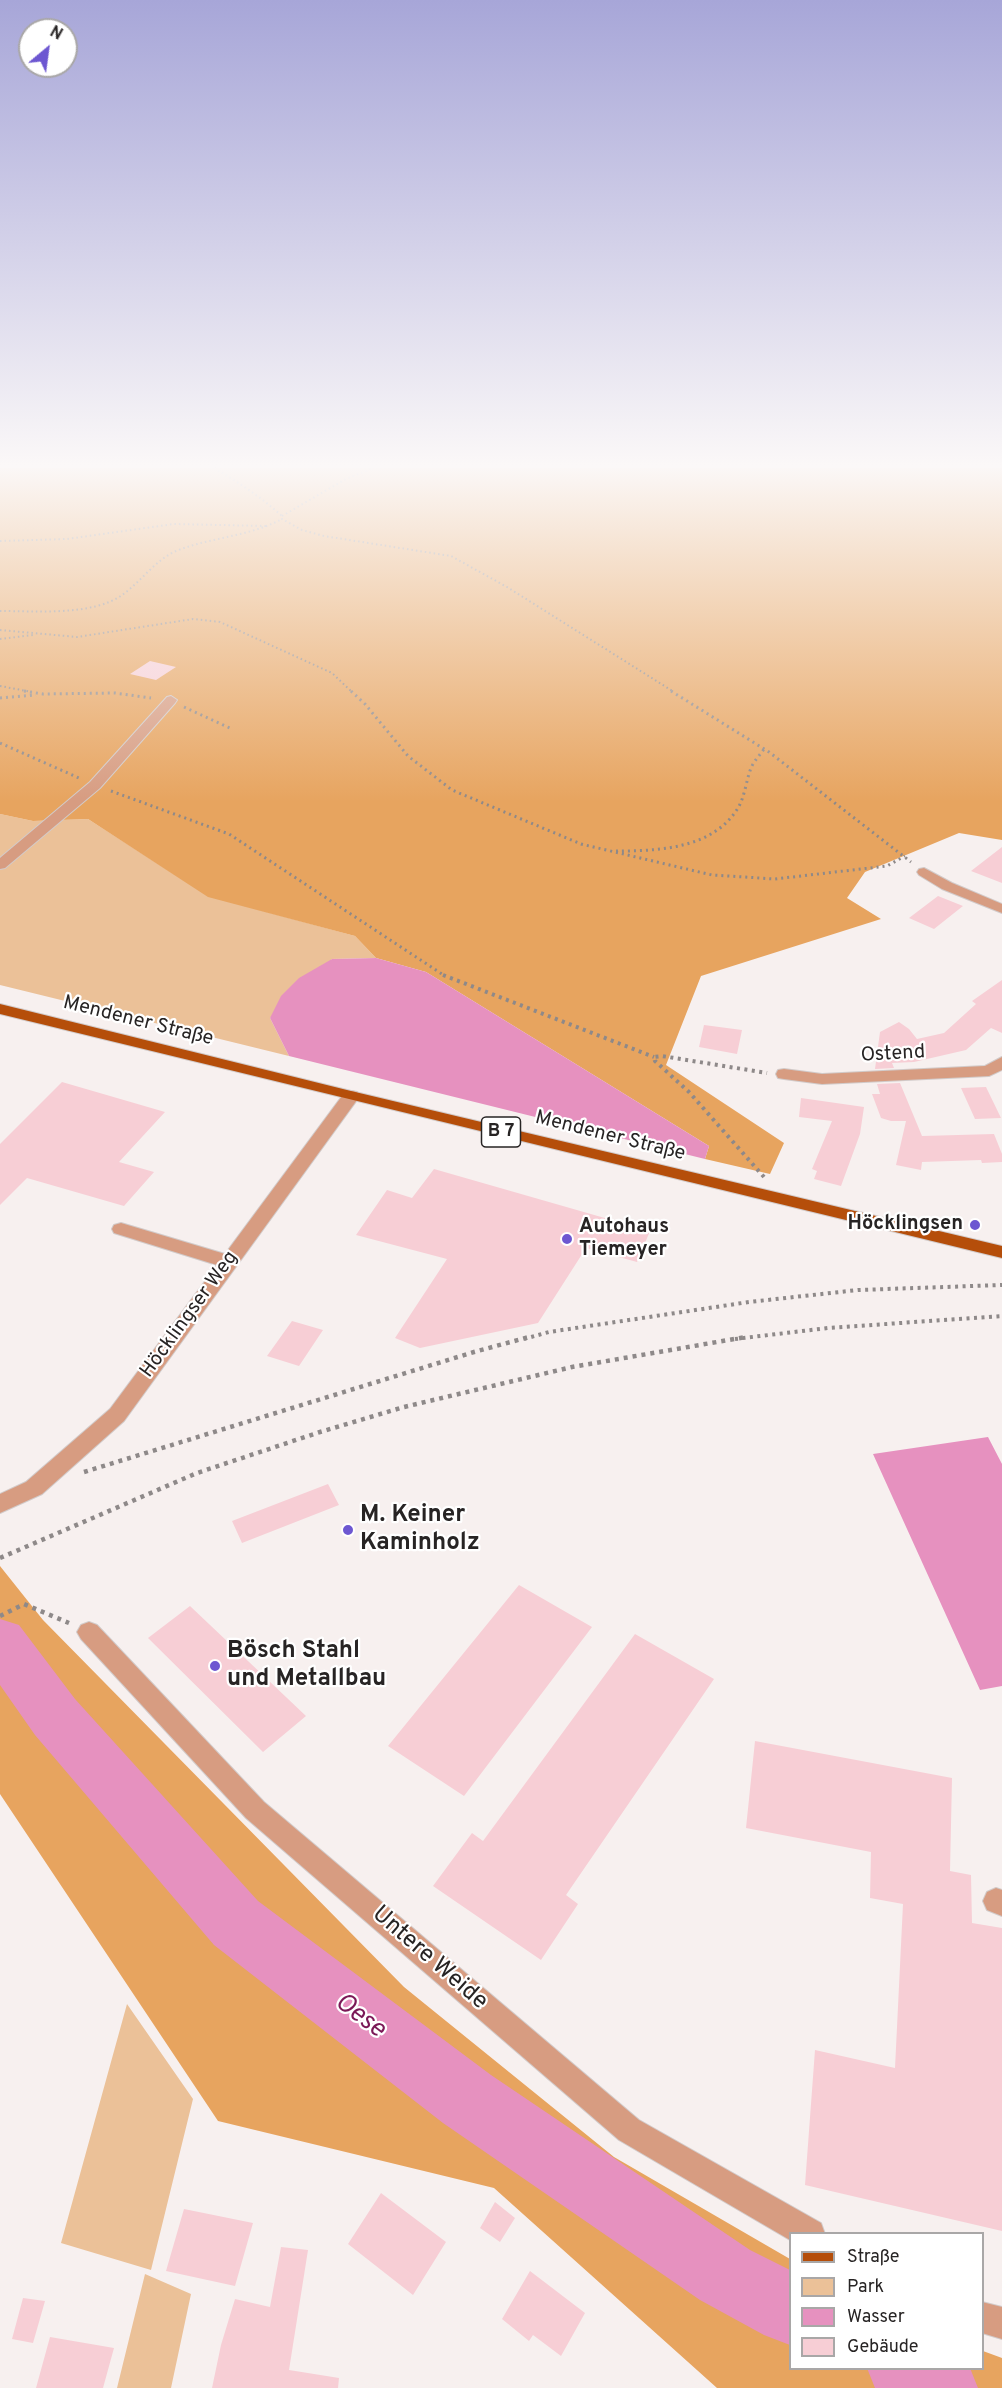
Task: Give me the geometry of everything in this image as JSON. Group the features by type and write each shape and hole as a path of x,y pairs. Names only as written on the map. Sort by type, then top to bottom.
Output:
{"main road":[{"name":"Mendener Straße","path":"0,1009 351,1096 1002,1252"}],"street":[{"path":"0,865 95,785 171,700"},
{"path":"924,872 947,886 1002,909"},
{"name":"Ostend","path":"784,1074 822,1079 989,1071 1002,1062"},
{"name":"Höcklingser Weg","path":"0,1504 34,1488 117,1415 351,1096"},
{"path":"121,1229 228,1262"},
{"name":"Untere Weide","path":"90,1632 255,1810 629,2130 807,2232"},
{"path":"984,2317 1002,2323"}],"path":[{"path":"0,611 83,607 112,601 140,579"},
{"path":"0,630 77,637 107,634 165,622 193,620 220,622 332,673 365,704 408,756 453,790 581,844 712,875 775,879 887,866 904,856 764,749 493,579"},
{"path":"0,639 21,638 36,634"},
{"path":"0,686 43,694"},
{"path":"0,698 43,694 115,693 171,700 232,729"},
{"path":"0,743 95,785 229,834 449,979 654,1057 662,1056 784,1074"},
{"path":"609,850 666,848 704,840 723,827 737,810 753,765 764,749"},
{"path":"654,1057 655,1061 689,1092 784,1201"},
{"path":"56,1470 78,1474 474,1352 549,1332 749,1302 858,1290 1002,1285"},
{"path":"0,1558 226,1462 376,1415 523,1376 650,1350 780,1332 904,1320 1002,1316"},
{"path":"2,1615 24,1604 90,1632"}],"green space":[{"path":"0,814 33,821 88,819 208,896 355,936 376,958 332,959 270,1018 289,1056 0,985"},
{"path":"127,2004 193,2099 151,2270 61,2243"},
{"path":"145,2274 191,2294 171,2388 117,2388"}],"shaded area":[{"path":"0,579 1002,579 1002,840 959,833 865,872 847,898 881,919 701,976 666,1065 784,1143 770,1174 705,1159 709,1146 426,972 376,958 355,936 208,897 88,819 33,821 0,814"},
{"path":"0,1566 43,1620 404,1987 614,2157 789,2258 789,2370 984,2370 984,2351 1002,2358 1002,2388 717,2388 494,2188 218,2121 0,1794"}],"water":[{"path":"376,958 426,972 709,1146 705,1159 289,1056 270,1018 281,996 299,978 332,959"},
{"path":"988,1437 1002,1464 1002,1686 980,1690 873,1454"}],"building":[{"path":"150,661 176,667 156,680 130,674"},
{"path":"1002,847 1002,883 971,871"},
{"path":"938,896 963,906 934,929 909,918"},
{"path":"1002,980 1002,1033 991,1028 966,1050 914,1062 892,1063 894,1068 875,1069 880,1032 899,1022 917,1039 944,1033 976,1004 972,1001"},
{"path":"704,1025 742,1030 737,1054 699,1047"},
{"path":"62,1082 165,1112 119,1162 154,1172 124,1206 27,1178 0,1205 0,1144"},
{"path":"900,1083 922,1136 994,1134 1002,1154 1002,1162 982,1163 981,1160 922,1162 921,1170 896,1165 906,1121 881,1118 872,1094 880,1094 877,1084"},
{"path":"986,1087 1001,1118 975,1119 961,1088"},
{"path":"801,1098 864,1107 860,1134 841,1186 814,1179 817,1171 812,1169 832,1121 799,1117"},
{"path":"434,1169 650,1231 637,1262 586,1248 538,1323 420,1348 395,1338 447,1259 356,1235 387,1190 412,1198"},
{"path":"292,1321 323,1330 299,1366 267,1356"},
{"path":"328,1484 339,1505 242,1543 232,1521"},
{"path":"519,1585 592,1627 464,1796 388,1746"},
{"name":"Bösch Stahl und Metallbau","path":"190,1606 306,1716 263,1752 148,1638"},
{"path":"635,1634 714,1679 566,1895 578,1904 541,1960 433,1886 472,1833 483,1841"},
{"path":"755,1741 952,1778 950,1871 971,1875 972,1923 1002,1928 1002,2231 805,2185 815,2050 895,2068 903,1904 870,1898 871,1852 746,1828"},
{"path":"381,2193 446,2242 413,2295 348,2244"},
{"path":"495,2202 515,2218 500,2242 480,2228"},
{"path":"184,2209 253,2223 235,2286 166,2271"},
{"path":"281,2247 308,2250 289,2370 339,2378 338,2388 212,2388 221,2345 235,2299 270,2307"},
{"path":"530,2271 585,2313 561,2356 533,2335 529,2341 502,2319"},
{"path":"23,2298 45,2301 33,2343 12,2339"},
{"path":"50,2337 114,2348 103,2388 36,2388"}],"waterway":[{"name":"Oese","path":"0,1642 55,1717 236,1923 467,2099 725,2275 789,2308"},
{"name":"Oese","path":"908,2370 941,2388"}],"place":[{"name":"Höcklingsen","path":"975,1225"},
{"name":"Autohaus Tiemeyer","path":"567,1239"},
{"name":"M. Keiner Kaminholz","path":"348,1530"},
{"name":"Bösch Stahl und Metallbau","path":"215,1666"}]}
